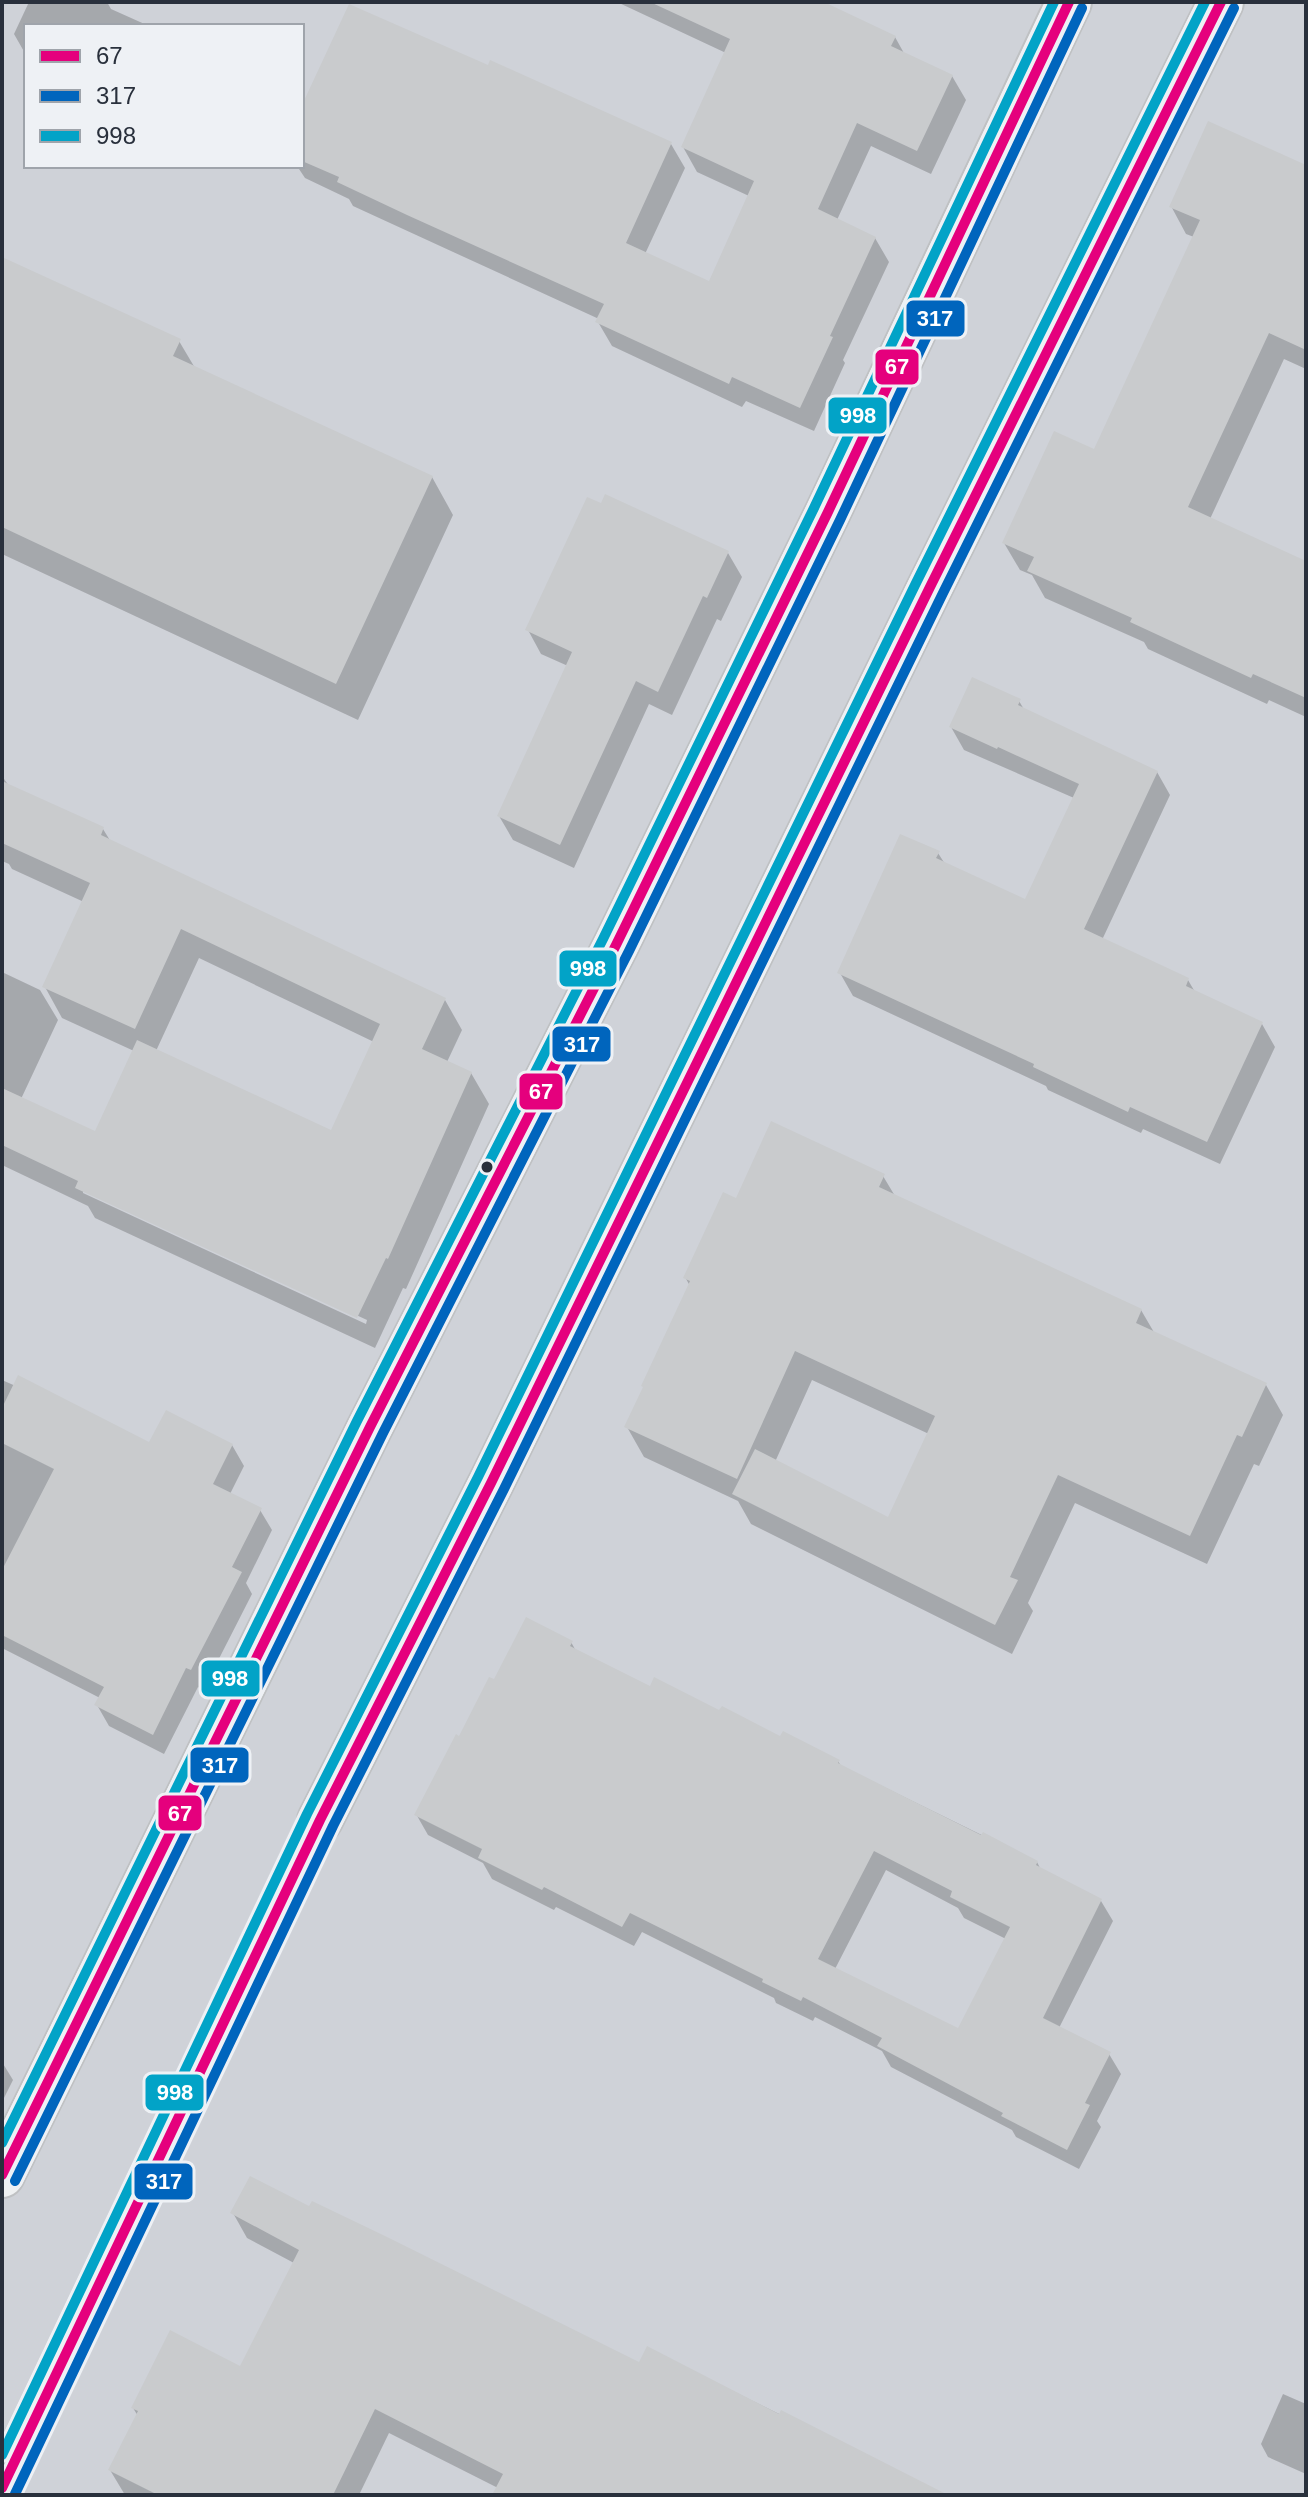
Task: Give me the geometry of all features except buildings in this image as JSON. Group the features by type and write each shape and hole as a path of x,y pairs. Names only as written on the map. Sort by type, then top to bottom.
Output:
{"street":[{"path":"2,2175 370,1427 616,945 834,500 1069,2"},
{"path":"3,2485 320,1820 491,1483 881,686 1221,2"}],"shaded area":[{"path":"2,2 1306,2 1306,2495 2,2495"}],"transit line":[{"name":"998","path":"2,2143 357,1421 603,939 814,508 1054,2"},
{"name":"67","path":"2,2175 370,1427 616,945 827,514 1069,2"},
{"name":"998","path":"2,2455 307,1814 478,1477 1205,2"},
{"name":"67","path":"2,2488 320,1820 491,1483 1221,2"},
{"name":"317","path":"15,2181 383,1433 629,951 840,520 1082,8"},
{"name":"317","path":"15,2494 333,1826 504,1489 1234,8"}]}
